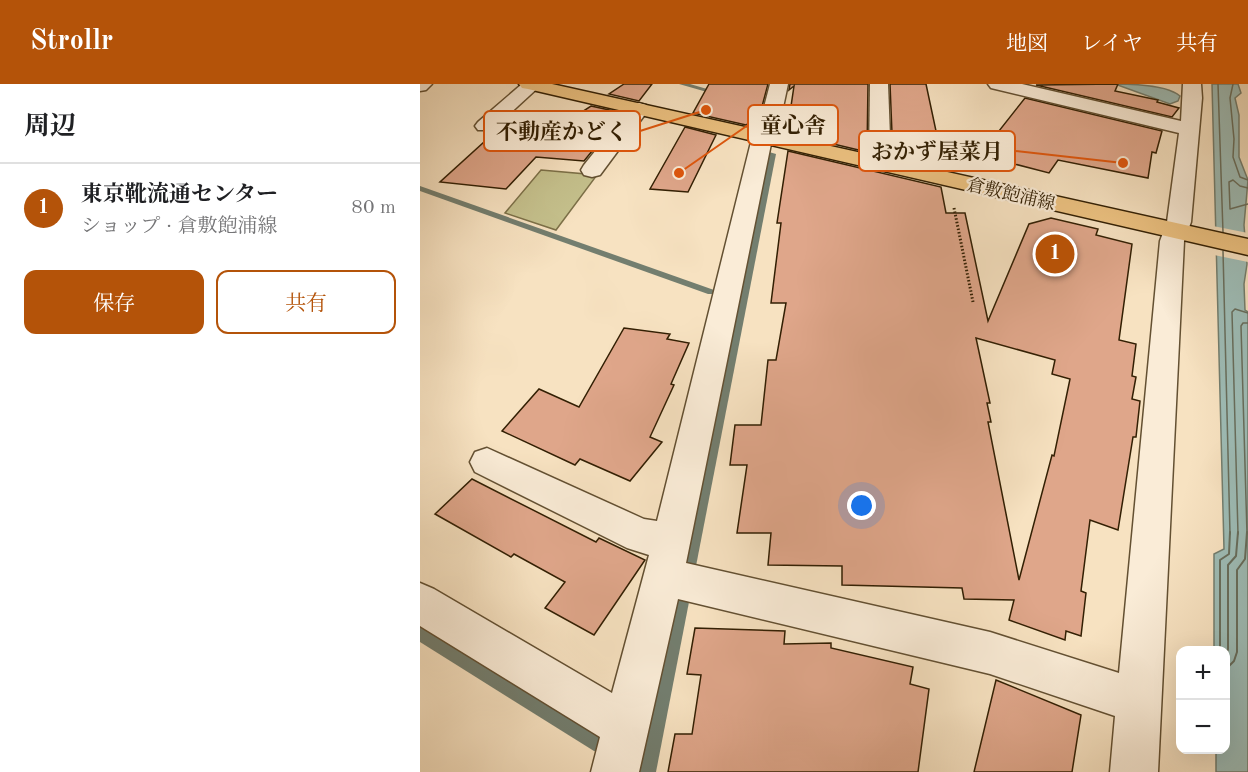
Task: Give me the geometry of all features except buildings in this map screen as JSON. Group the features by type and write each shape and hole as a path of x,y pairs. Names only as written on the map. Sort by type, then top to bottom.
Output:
{"main road":[{"name":"倉敷飽浦線","path":"530,84 1248,248"}],"street":[{"path":"485,126 530,84"},
{"path":"615,772 627,727 678,571 762,138 768,131 779,84"},
{"path":"879,84 880,165"},
{"path":"997,84 1189,129"},
{"path":"1134,772 1172,241 1181,233 1179,222 1192,84"},
{"path":"592,170 639,109"},
{"path":"487,462 640,536 678,571 990,653 1140,702"},
{"path":"420,603 627,727"}],"path":[{"path":"964,184 952,199 973,302"}],"shaded area":[{"path":"541,170 597,175 556,230 505,213"}],"water":[{"path":"1115,84 1158,87 1180,96 1178,101 1170,104"},
{"path":"1212,84 1238,84 1241,93 1235,98 1239,115 1239,157 1248,180 1244,225 1247,264 1244,284 1245,310 1248,312 1248,772 1216,772 1216,754 1230,754 1230,646 1214,646 1214,554 1224,549"}],"pier":[{"path":"1213,226 1248,233 1248,262 1214,255"}],"waterway":[{"path":"682,84 721,94"},
{"path":"647,772 772,154"},
{"path":"420,188 711,292"},
{"path":"420,633 600,745"}],"place":[{"name":"不動産かどく","path":"706,110"},
{"name":"おかず屋菜月","path":"1123,163"},
{"name":"童心舎","path":"679,173"},
{"name":"東京靴流通センター","path":"1055,254"}]}
